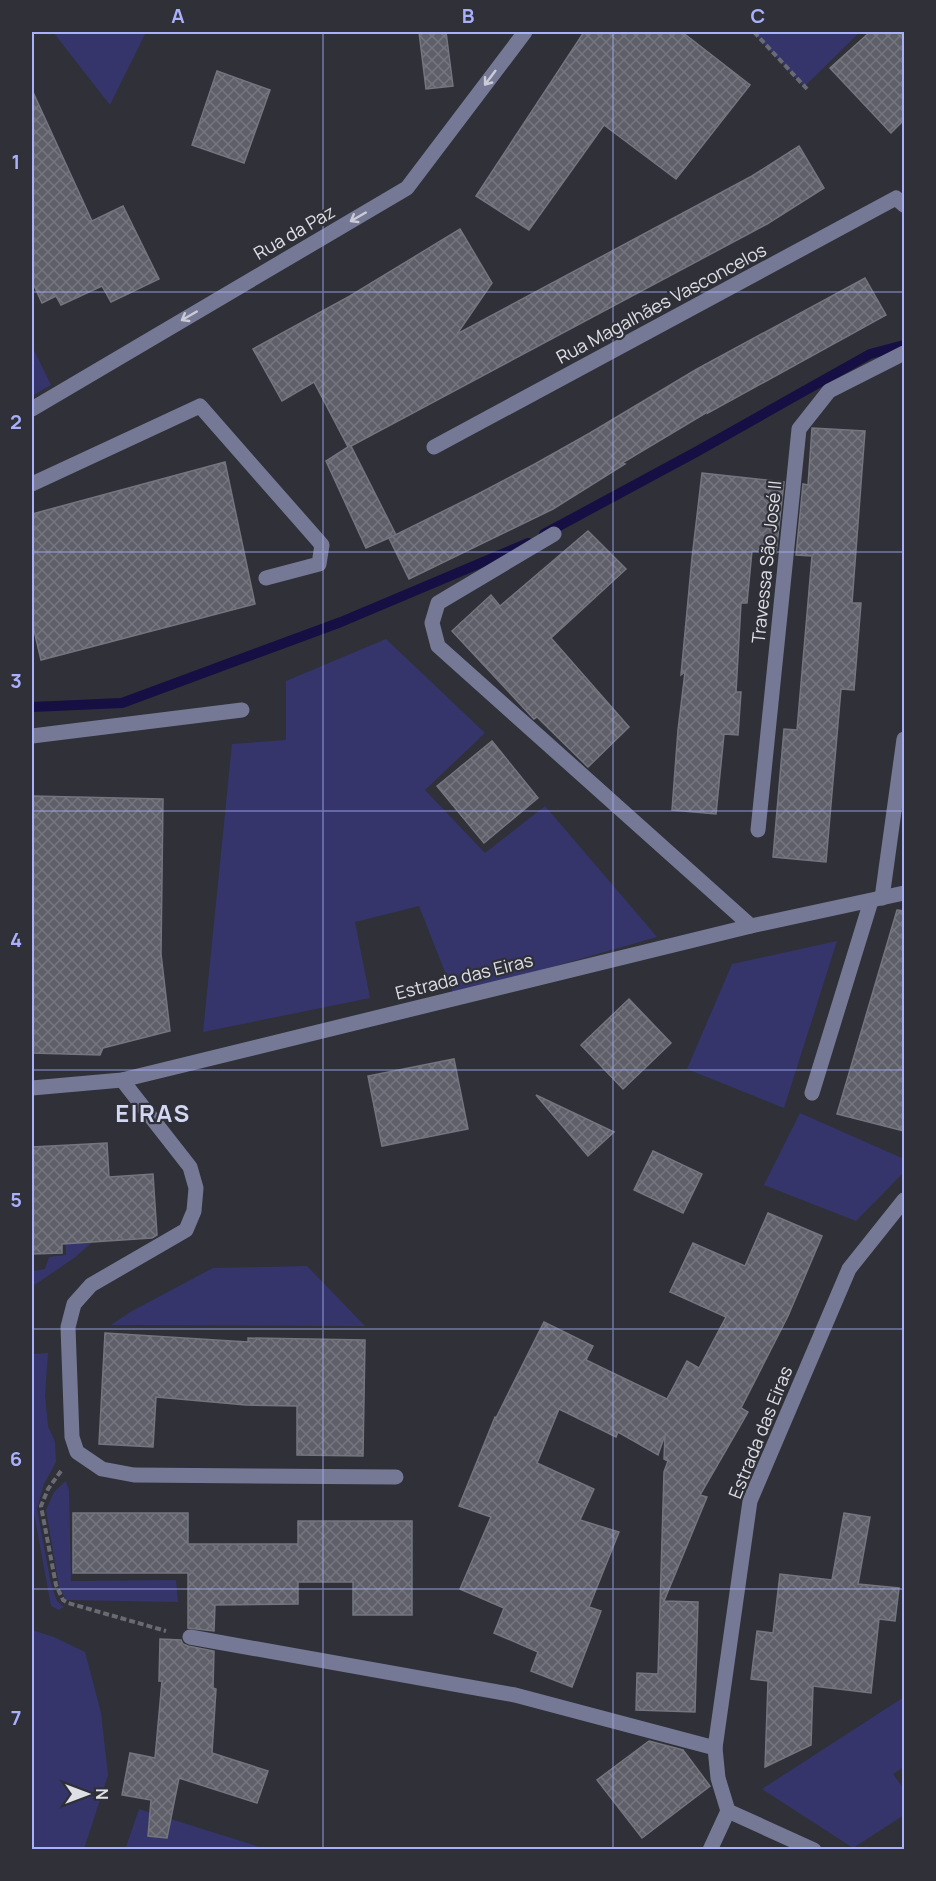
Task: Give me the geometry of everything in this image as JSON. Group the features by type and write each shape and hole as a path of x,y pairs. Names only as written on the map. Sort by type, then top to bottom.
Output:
{"street":[{"name":"Rua da Paz","path":"32,409 407,188 525,32"},
{"name":"Rua Magalhães Vasconcelos","path":"434,447 896,198 904,205"},
{"name":"Travessa São José II","path":"758,830 799,429 829,391 904,353"},
{"path":"32,484 200,406 322,545 319,564 266,578"},
{"path":"554,534 438,603 432,623 438,646 751,926"},
{"path":"32,736 242,710"},
{"path":"812,1093 876,899 904,739"},
{"name":"Estrada das Eiras","path":"32,1088 122,1080 751,926 904,893"},
{"path":"122,1080 190,1167 196,1188 194,1211 186,1230 91,1286 74,1304 68,1327 72,1437 76,1452 102,1469 134,1475 396,1477"},
{"name":"Estrada das Eiras","path":"728,1811 718,1778 715,1748 750,1500 849,1269 904,1200"},
{"path":"190,1637 515,1695 715,1748"},
{"path":"710,1850 728,1811 814,1850"}],"path":[{"path":"754,32 807,89"},
{"path":"76,1452 48,1489 41,1506 56,1585 63,1600 190,1637"}],"shaded area":[{"path":"53,32 146,32 110,105"},
{"path":"753,32 860,32 804,87"},
{"path":"32,346 51,385 32,396"},
{"path":"386,639 485,733 425,790 485,853 545,806 657,937 454,995 419,906 355,922 370,998 203,1032 232,744 286,740 286,681"},
{"path":"837,941 784,1108 687,1069 732,964"},
{"path":"800,1113 904,1159 904,1172 856,1221 764,1185"},
{"path":"65,1228 95,1240 74,1258 32,1285 32,1271 45,1269 49,1257 66,1255"},
{"path":"307,1266 365,1326 111,1325 132,1311 213,1268"},
{"path":"48,1353 45,1395 48,1426 55,1442 56,1462 44,1484 37,1509 51,1584 57,1601 64,1607 59,1610 51,1606 33,1508 32,1354"},
{"path":"66,1481 69,1491 71,1581 176,1580 178,1602 66,1600 59,1586 46,1510 54,1492"},
{"path":"32,1630 54,1637 85,1652 101,1713 108,1775 84,1849 32,1849"},
{"path":"904,1697 904,1767 893,1774 904,1789 904,1815 853,1848 762,1789"},
{"path":"139,1809 263,1848 288,1849 125,1850"}],"building":[{"path":"419,32 446,32 453,86 426,89"},
{"path":"584,32 682,32 750,85 676,179 604,125 529,230 476,196"},
{"path":"870,32 904,32 904,120 891,133 830,68"},
{"path":"217,71 270,90 244,163 192,145"},
{"path":"32,90 92,221 123,206 159,279 111,302 102,286 61,305 56,296 42,303 32,281"},
{"path":"799,146 824,188 767,224 351,446 396,535 366,548 326,461 348,447 314,382 282,401 253,349 350,296 460,229 492,283 457,334 752,176"},
{"path":"865,278 886,315 708,413 709,411 622,463 625,464 553,509 409,579 389,538 533,465 697,369"},
{"path":"812,428 865,431 852,603 861,603 854,690 841,689 826,862 773,857 784,729 797,730 812,556 796,555 803,484 808,485"},
{"path":"225,462 255,604 41,660 32,622 32,514"},
{"path":"702,473 784,482 776,553 752,551 747,603 741,603 736,692 741,692 738,735 724,734 716,814 672,810 685,672 681,675"},
{"path":"588,531 626,569 551,638 629,727 588,767 537,717 534,719 452,631 491,595 500,606"},
{"path":"492,741 538,798 484,843 437,786"},
{"path":"32,796 163,799 161,954 170,1031 103,1048 100,1055 32,1053"},
{"path":"897,910 904,911 904,1131 837,1114"},
{"path":"629,999 671,1043 623,1089 581,1045"},
{"path":"454,1059 468,1129 382,1146 368,1076"},
{"path":"536,1095 614,1132 588,1156"},
{"path":"107,1143 109,1177 153,1174 157,1235 152,1238 62,1244 62,1253 32,1254 32,1147"},
{"path":"653,1151 702,1174 683,1213 634,1190"},
{"path":"768,1213 822,1236 788,1316 741,1408 748,1412 700,1495 707,1497 664,1601 698,1602 695,1712 636,1710 637,1673 658,1674 664,1472 668,1461 664,1459 665,1435 658,1455 618,1432 616,1437 559,1409 537,1463 594,1489 580,1520 619,1532 589,1607 601,1611 572,1687 531,1671 538,1652 494,1633 504,1608 460,1589 491,1517 459,1506 495,1417 544,1322 593,1346 586,1360 667,1399 687,1361 699,1368 726,1317 670,1292 693,1243 745,1266"},
{"path":"105,1333 248,1342 248,1338 365,1340 363,1456 297,1455 297,1406 246,1405 156,1397 153,1447 99,1444"},
{"path":"73,1513 188,1513 188,1544 298,1544 298,1521 412,1521 412,1615 353,1615 353,1582 298,1582 298,1604 215,1605 214,1631 188,1628 188,1573 73,1573"},
{"path":"844,1513 870,1517 858,1584 899,1588 895,1621 879,1619 871,1693 813,1686 811,1745 765,1767 768,1681 751,1679 757,1631 773,1633 780,1574 832,1580"},
{"path":"160,1639 181,1640 188,1646 214,1651 213,1688 216,1689 212,1753 268,1771 257,1803 179,1778 167,1838 148,1836 151,1800 122,1795 130,1753 155,1758 162,1681 159,1681"},
{"path":"649,1741 683,1750 710,1786 642,1838 597,1780"}],"waterway":[{"path":"544,534 870,354 904,345"},
{"path":"32,707 122,703 341,622 528,543"}],"district":[{"name":"EIRAS","path":"153,1112"}]}
